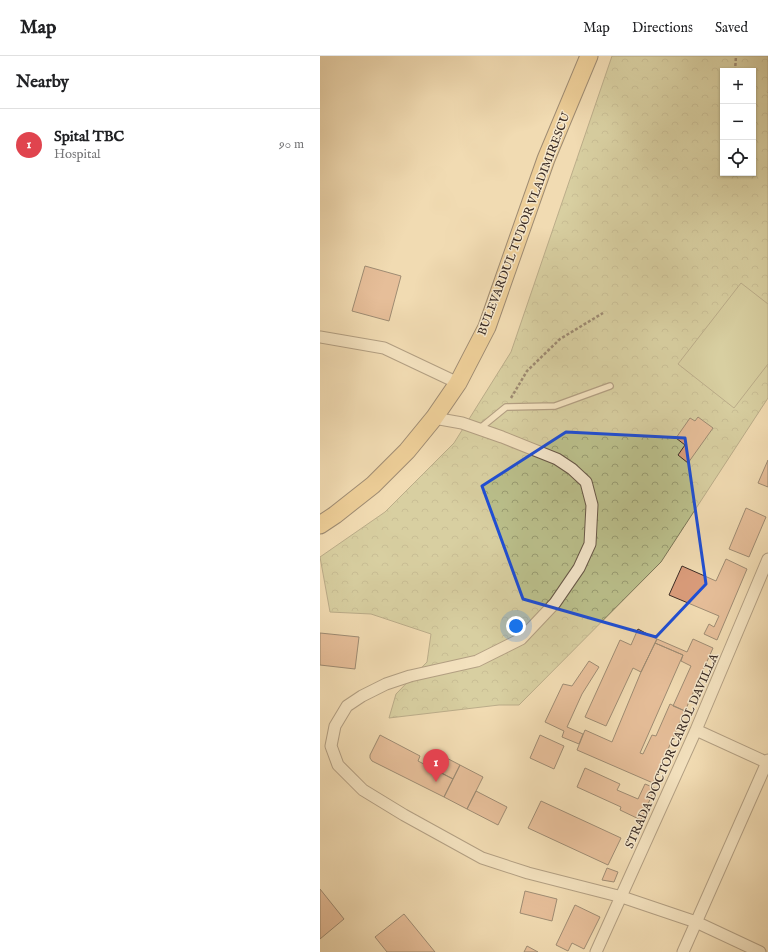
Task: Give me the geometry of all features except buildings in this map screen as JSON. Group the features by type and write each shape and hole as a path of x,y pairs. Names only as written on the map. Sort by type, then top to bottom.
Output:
{"main road":[{"name":"BULEVARDUL TUDOR VLADIMIRESCU","path":"320,525 373,485 407,451 434,418 458,384 487,327 546,159 589,56"}],"street":[{"path":"320,337 384,348 458,384"},
{"path":"434,418 462,423 502,437 557,459 572,469 586,482 592,505 590,544 579,568 555,603 521,639 477,661 410,676 386,684 362,696 347,706 335,726 331,746 338,765 363,790 404,816 482,858 528,874 622,897 696,922 760,952"},
{"name":"STRADA DOCTOR CAROL DAVILLA","path":"596,952 696,730 768,559"},
{"path":"682,952 768,762 696,730"}],"lane":[{"path":"479,429 506,407 555,406 610,386"}],"path":[{"path":"734,68 736,56"},
{"path":"506,407 527,371 560,338 603,313"}],"highlighted area":[{"path":"566,432 685,438 706,584 656,637 523,599 482,486"}],"green space":[{"path":"612,56 768,56 768,398 661,562 519,705 499,705 389,718 396,694 427,662 431,634 371,614 330,612 320,557 385,512 454,443 511,352"},
{"path":"741,283 768,304 768,364 734,408 678,364"}],"place":[{"name":"Spital TBC","path":"436,782"}]}
